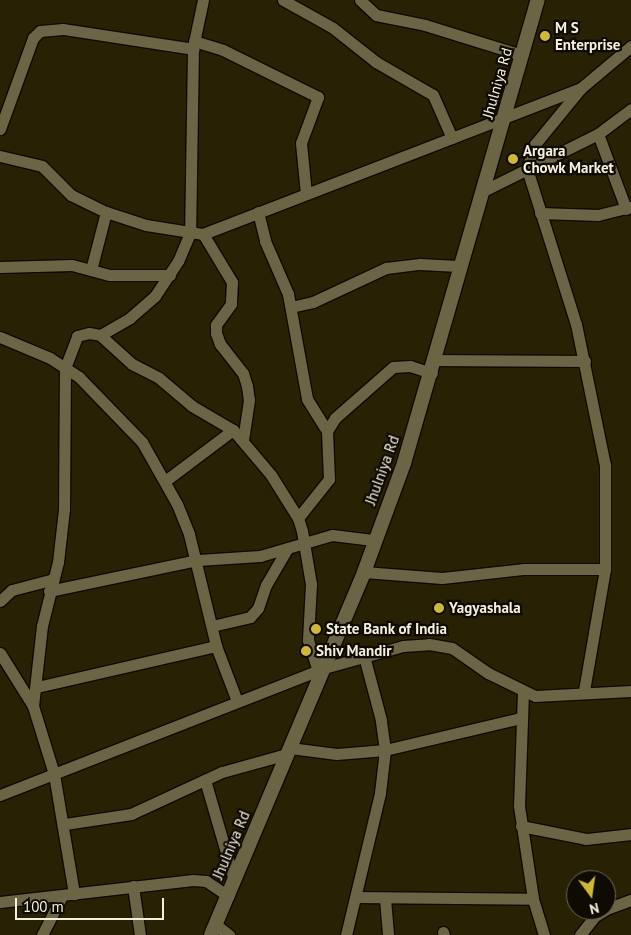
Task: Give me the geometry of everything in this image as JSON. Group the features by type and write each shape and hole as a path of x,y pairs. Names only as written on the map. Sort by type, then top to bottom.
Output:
{"street":[{"path":"33,706 49,591 54,579 64,509 65,368 77,336 100,335 144,308 170,275 190,234 194,45 203,0"},
{"path":"283,0 333,28 376,62 433,95 452,138"},
{"path":"360,0 376,15 425,26 522,55"},
{"name":"Jhulniya Rd","path":"213,930 289,751 321,669 364,572 373,540 404,464 434,366 458,266 485,190 538,0"},
{"path":"0,129 33,38 40,31 63,29 224,50 318,97 301,144 306,194"},
{"path":"584,691 605,569 605,465 585,361 526,169 535,144 581,88 631,46"},
{"path":"0,156 42,166 71,195 106,212 190,234 203,234 581,88"},
{"path":"485,190 598,134 631,109"},
{"path":"540,213 598,215 629,208 598,134"},
{"path":"91,270 106,212"},
{"path":"258,212 265,241 291,307 307,398 327,431 329,479 298,518"},
{"path":"203,234 232,282 230,304 216,325 216,333 220,344 242,373 247,386 249,400 243,440"},
{"path":"0,267 72,264 110,275 170,275"},
{"path":"291,307 313,302 386,268 420,264 458,266"},
{"path":"100,335 132,364 159,378 192,406 233,430 271,475 298,518 304,541 311,584 306,626 321,669"},
{"path":"0,337 50,358 65,368 130,426 165,481 198,560 216,646 237,701"},
{"path":"327,431 346,406 393,367 585,361"},
{"path":"165,481 233,430"},
{"path":"49,591 198,560 260,556 304,541 332,535 373,540"},
{"path":"212,626 250,617 258,608 266,585 287,548"},
{"path":"364,572 442,578 523,568 605,569"},
{"path":"0,601 12,590 54,579"},
{"path":"0,795 321,669 411,645 429,644 452,648 523,692 542,696 584,691 631,691"},
{"path":"37,687 216,646"},
{"path":"0,653 33,706 54,774 65,824 74,894"},
{"path":"346,935 380,793 385,750 381,720 364,656"},
{"path":"523,692 520,718 521,826 533,899 544,935"},
{"path":"65,824 131,814 205,780 289,751 337,754 385,750 520,718"},
{"path":"205,780 234,880"},
{"path":"521,826 586,839 631,834"},
{"path":"0,902 193,880 206,881 228,896"},
{"path":"133,886 140,935"},
{"path":"42,935 62,896"},
{"path":"356,897 385,899 533,899"},
{"path":"385,899 388,935"},
{"path":"616,906 631,900"},
{"path":"580,935 592,920"},
{"path":"213,930 229,935"}],"place":[{"name":"M S Enterprise","path":"545,36"},
{"name":"Argara Chowk Market","path":"513,159"},
{"name":"Yagyashala","path":"439,608"},
{"name":"State Bank of India","path":"316,629"},
{"name":"Shiv Mandir","path":"306,651"}]}
